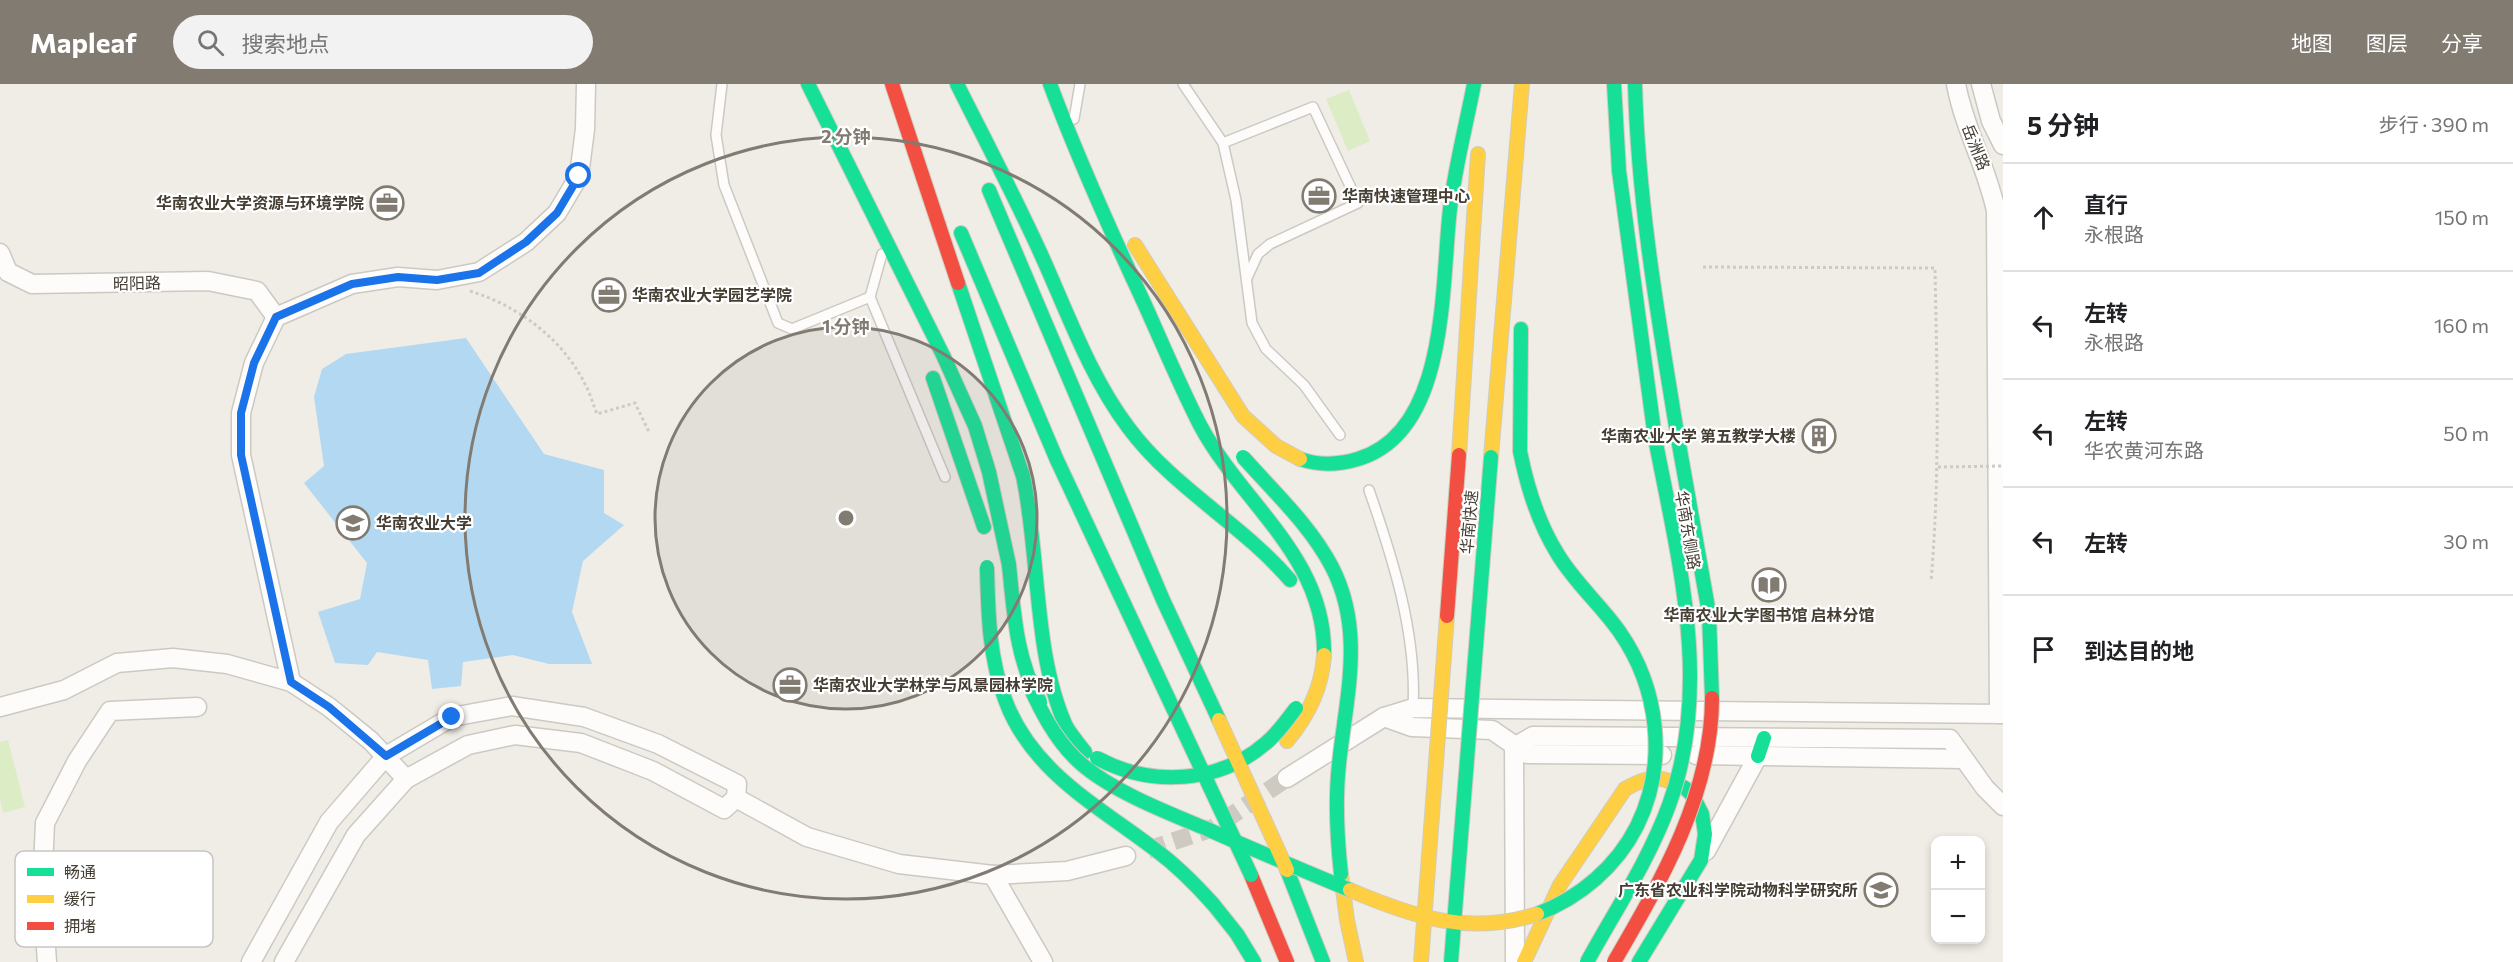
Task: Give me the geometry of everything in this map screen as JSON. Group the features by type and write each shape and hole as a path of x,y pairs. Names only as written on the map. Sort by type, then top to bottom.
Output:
{"main road":[{"path":"808,84 943,355 975,426 995,494 1009,565 1020,655 1029,685 1043,716 1075,758 1095,774 1156,808 1394,909 1426,919 1457,925 1488,925 1519,920 1570,898 1595,880 1620,852 1646,809 1654,778 1657,750 1655,718 1649,691 1638,661 1620,632 1558,554 1533,503 1520,452 1521,317"},
{"path":"821,84 886,240 920,339"},
{"path":"894,84 938,180"},
{"path":"894,84 1023,476 1029,504 1044,646 1056,700 1067,727 1085,752 1105,770 1133,784 1164,792"},
{"path":"944,84 962,125"},
{"path":"957,84 1031,231 1091,365 1117,412 1146,451 1179,483 1254,540 1277,563 1294,585 1306,616 1309,662 1307,678 1296,708 1281,729 1260,748 1233,764 1210,773 1188,777 1162,777 1131,773 1104,763 1070,740 1050,717 1029,685"},
{"path":"1042,84 1193,379"},
{"path":"1050,84 1071,143 1205,434 1229,474 1298,559 1319,603 1324,627 1323,679 1312,707 1295,732 1276,752 1250,771 1228,782 1194,791"},
{"path":"1071,143 1243,416 1265,439 1284,453 1312,463 1340,464 1364,458 1388,446 1404,430 1419,405 1430,373 1437,339 1450,207 1474,84"},
{"path":"1481,117 1483,84"},
{"name":"华南快速","path":"1451,962 1522,84"},
{"path":"1522,247 1527,84"},
{"name":"华南东侧路","path":"1587,962 1630,885 1664,817 1688,727 1691,692 1688,637 1655,438 1619,171 1614,84"},
{"name":"华南东侧路","path":"1614,962 1649,900 1686,823 1697,792 1711,719 1713,646 1644,216 1636,146 1635,84"},
{"name":"华南快速","path":"1421,962 1435,742 1459,455 1479,140"},
{"path":"984,178 1098,452 1287,870 1323,962"},
{"path":"957,222 1056,458 1251,875 1287,962"},
{"path":"927,361 984,526 984,536"},
{"path":"1232,442 1319,547 1343,592 1350,617 1353,669 1340,762 1337,806 1341,874 1347,920 1356,962"},
{"path":"987,562 990,627 997,671 1006,704 1034,752 1060,780 1085,801 1156,850 1193,882 1214,904 1237,934 1254,962"},
{"path":"1758,756 1764,738"},
{"path":"1524,962 1560,885 1624,789 1641,780 1663,779 1685,788 1693,796 1702,814 1705,834 1701,860 1640,962"}],"street":[{"path":"291,682 241,455 241,413 246,393 254,363 276,317 352,284 398,277 437,280 479,273 526,242 557,213 579,176 585,129 586,84"},
{"name":"岳洲路","path":"1956,84 1965,121 1990,182 1996,211 2001,714"},
{"path":"1981,84 1991,121 2003,145"},
{"name":"昭阳路","path":"0,253 8,272 32,284 208,281 257,291 276,317"},
{"path":"0,706 64,690 117,663 173,658 227,664 291,682 329,707 386,756 406,779"},
{"path":"251,962 329,822 386,756 452,717 512,706 584,717 658,744 737,784 730,804"},
{"path":"44,851 45,823 77,761 110,711 197,707"},
{"path":"1287,778 1384,717 1413,708 2001,714"},
{"path":"1384,717 1412,727 1492,730 1527,754 1964,759"},
{"path":"284,962 356,835 406,779 468,745 515,735 581,743 807,837 899,864 993,875 1067,871 1126,856"},
{"path":"1515,747 1533,736 1950,739 1985,788 2003,806"},
{"path":"1515,747 1515,962"},
{"path":"1701,860 1758,756"},
{"path":"993,875 1043,962"},
{"path":"46,947 47,962"}],"lane":[{"path":"722,84 716,135 724,185 778,323 792,329 870,297"},
{"path":"1071,143 1080,84"},
{"path":"1183,84 1223,143 1236,200 1252,323 1266,349 1304,385 1340,435"},
{"path":"1223,143 1313,107 1358,203 1270,244 1258,254 1247,278"},
{"path":"886,240 870,297 945,477"},
{"path":"1369,490 1391,555 1403,610 1414,680 1413,708"}],"path":[{"path":"1703,267 1935,268 1938,466 1931,581"},
{"path":"437,280 493,298 541,328 565,353 586,384 597,414 635,403 650,434"},
{"path":"1938,466 2003,466"}],"green space":[{"path":"1349,90 1370,141 1348,151 1326,99"},
{"path":"8,740 25,807 3,813 0,799 0,742"}],"water":[{"path":"466,338 544,454 604,470 604,513 624,525 583,561 572,612 592,664 549,664 513,655 463,662 461,686 432,689 428,660 377,652 368,665 335,663 318,612 360,599 367,563 304,483 324,466 314,397 322,369 346,354"}],"tunnel":[{"path":"1148,850 1213,828 1287,778"}],"traffic: fast":[{"path":"808,84 943,355 975,426 989,472 1009,565"},
{"path":"957,84 1030,231 1090,364 1114,407 1146,449 1165,469 1250,541 1290,580"},
{"path":"1050,84 1095,195 1200,425 1217,454 1297,560 1311,589 1321,620 1324,655"},
{"path":"1300,459 1322,464 1343,463 1358,459 1388,444 1410,419 1425,388 1435,353 1441,315 1452,193 1474,84"},
{"path":"1614,84 1619,171 1655,438"},
{"path":"1635,84 1645,216 1656,303 1677,433"},
{"path":"989,190 1163,600 1219,720"},
{"path":"961,233 1056,458 1185,734"},
{"path":"958,283 1023,476 1042,636 1055,698 1066,726 1085,752"},
{"path":"1520,451 1521,329"},
{"path":"933,378 984,527"},
{"path":"1677,433 1709,613 1712,698"},
{"path":"1587,962 1642,865 1661,825 1682,760 1689,714 1690,668 1687,622 1681,575 1655,438"},
{"path":"1520,451 1526,478 1544,529 1564,564 1612,621 1633,653 1643,677 1655,726 1653,777 1647,802 1629,841 1596,879 1568,899 1537,914"},
{"path":"1243,457 1291,509 1323,552 1342,591 1348,615 1351,640 1349,689 1337,792 1341,874"},
{"path":"1451,962 1491,457"},
{"path":"1009,565 1017,635 1026,669 1040,702"},
{"path":"987,567 989,618 996,670 1006,702 1018,727 1033,749 1070,787 1164,857 1213,904"},
{"path":"1029,685 1054,733 1075,758 1103,780 1155,807 1350,890"},
{"path":"1097,758 1139,774 1184,777 1206,773 1227,767 1247,757 1266,743 1296,708"},
{"path":"1185,734 1251,875"},
{"path":"1758,756 1764,738"},
{"path":"1639,962 1701,860 1705,834 1702,814 1693,796 1685,788 1669,781"},
{"path":"1287,870 1323,962"},
{"path":"1213,904 1237,934 1254,962"}],"traffic: slow":[{"path":"1491,457 1522,84"},
{"path":"1459,455 1478,154"},
{"path":"1135,245 1243,416 1276,446 1300,459"},
{"path":"1421,962 1447,616"},
{"path":"1287,741 1313,701 1323,667 1324,655"},
{"path":"1219,720 1287,870"},
{"path":"1524,962 1560,885 1625,789 1646,780 1669,781"},
{"path":"1341,874 1347,920 1356,962"},
{"path":"1350,890 1419,915 1465,923 1488,923 1537,914"}],"traffic: jam":[{"path":"892,84 958,283"},
{"path":"1447,616 1459,455"},
{"path":"1614,962 1681,836 1703,768 1710,734 1712,698"},
{"path":"1251,875 1287,962"}],"place":[{"name":"华南快速管理中心","path":"1319,196"},
{"name":"华南农业大学资源与环境学院","path":"387,203"},
{"name":"华南农业大学园艺学院","path":"609,295"},
{"name":"华南农业大学 第五教学大楼","path":"1819,436"},
{"name":"华南农业大学","path":"353,523"},
{"name":"华南农业大学图书馆 启林分馆","path":"1769,585"},
{"name":"华南农业大学林学与风景园林学院","path":"790,685"},
{"name":"广东省农业科学院动物科学研究所","path":"1881,890"}],"route":[{"path":"452,717 386,756 329,707 291,682 241,455 241,413 254,363 276,317 352,284 398,277 437,280 479,273 526,242 557,213 579,176"}]}
